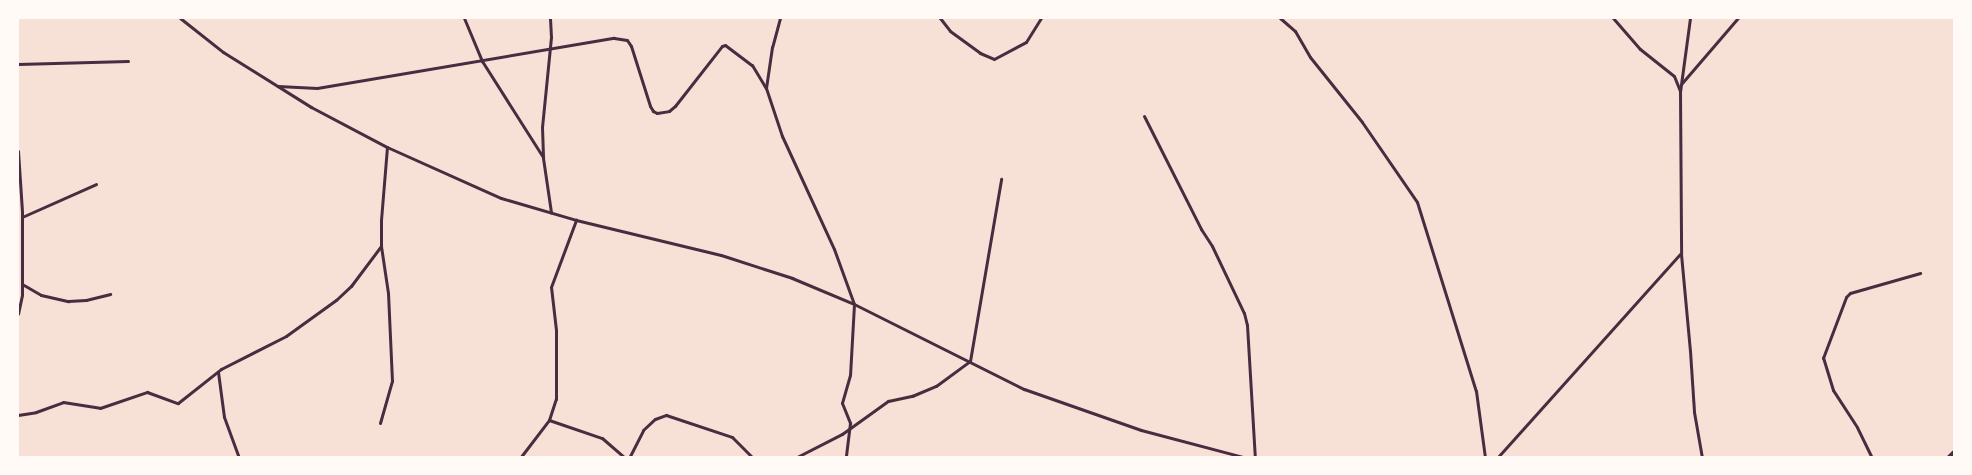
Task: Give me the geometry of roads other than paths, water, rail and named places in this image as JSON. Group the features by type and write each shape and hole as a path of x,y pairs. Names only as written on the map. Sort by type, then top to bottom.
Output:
{"street":[{"path":"180,18 223,52 275,86 388,147 501,198 576,220 721,255 792,278 854,304 1024,389 1046,398 1141,430 1248,458"},
{"path":"464,18 482,61 543,158"},
{"path":"550,18 550,48 542,127 543,158 551,212"},
{"path":"766,88 772,47 780,18"},
{"path":"940,18 950,31 980,53 994,59 1026,42 1041,18"},
{"path":"1280,18 1295,31 1310,57 1362,122 1417,202 1476,391 1485,458"},
{"path":"1613,18 1640,49 1674,76 1680,92"},
{"path":"1690,18 1680,92 1681,254 1694,412 1702,458"},
{"path":"1682,84 1738,18"},
{"path":"275,86 317,88 614,38 627,40 650,106 657,113 669,111 675,106 722,46 725,46 752,65 766,88 782,136 834,248 854,304 850,375 842,403 850,428 846,458"},
{"path":"18,64 128,61"},
{"path":"1144,116 1200,229 1212,246 1244,313 1247,325 1254,458"},
{"path":"380,423 391,389 392,354 388,293 381,246 381,220 388,147"},
{"path":"18,151 22,217 22,294 18,314"},
{"path":"795,458 824,445 888,402 912,396 936,386 970,362 1001,179"},
{"path":"22,217 96,184"},
{"path":"520,458 548,420 556,399 556,330 551,288 576,220"},
{"path":"18,415 36,412 63,402 100,408 147,392 178,403 218,372 241,358 286,336 336,300 351,286 381,246"},
{"path":"1497,458 1681,254"},
{"path":"18,269 21,275"},
{"path":"1872,458 1857,426 1833,390 1824,368 1825,351 1846,296 1850,293 1920,273"},
{"path":"22,283 41,295 68,301 86,300 110,294"},
{"path":"218,372 224,417 240,458"},
{"path":"629,458 644,430 655,420 666,415 732,437 754,458"},
{"path":"548,420 602,438 625,458"},
{"path":"1948,458 1954,452"}]}
